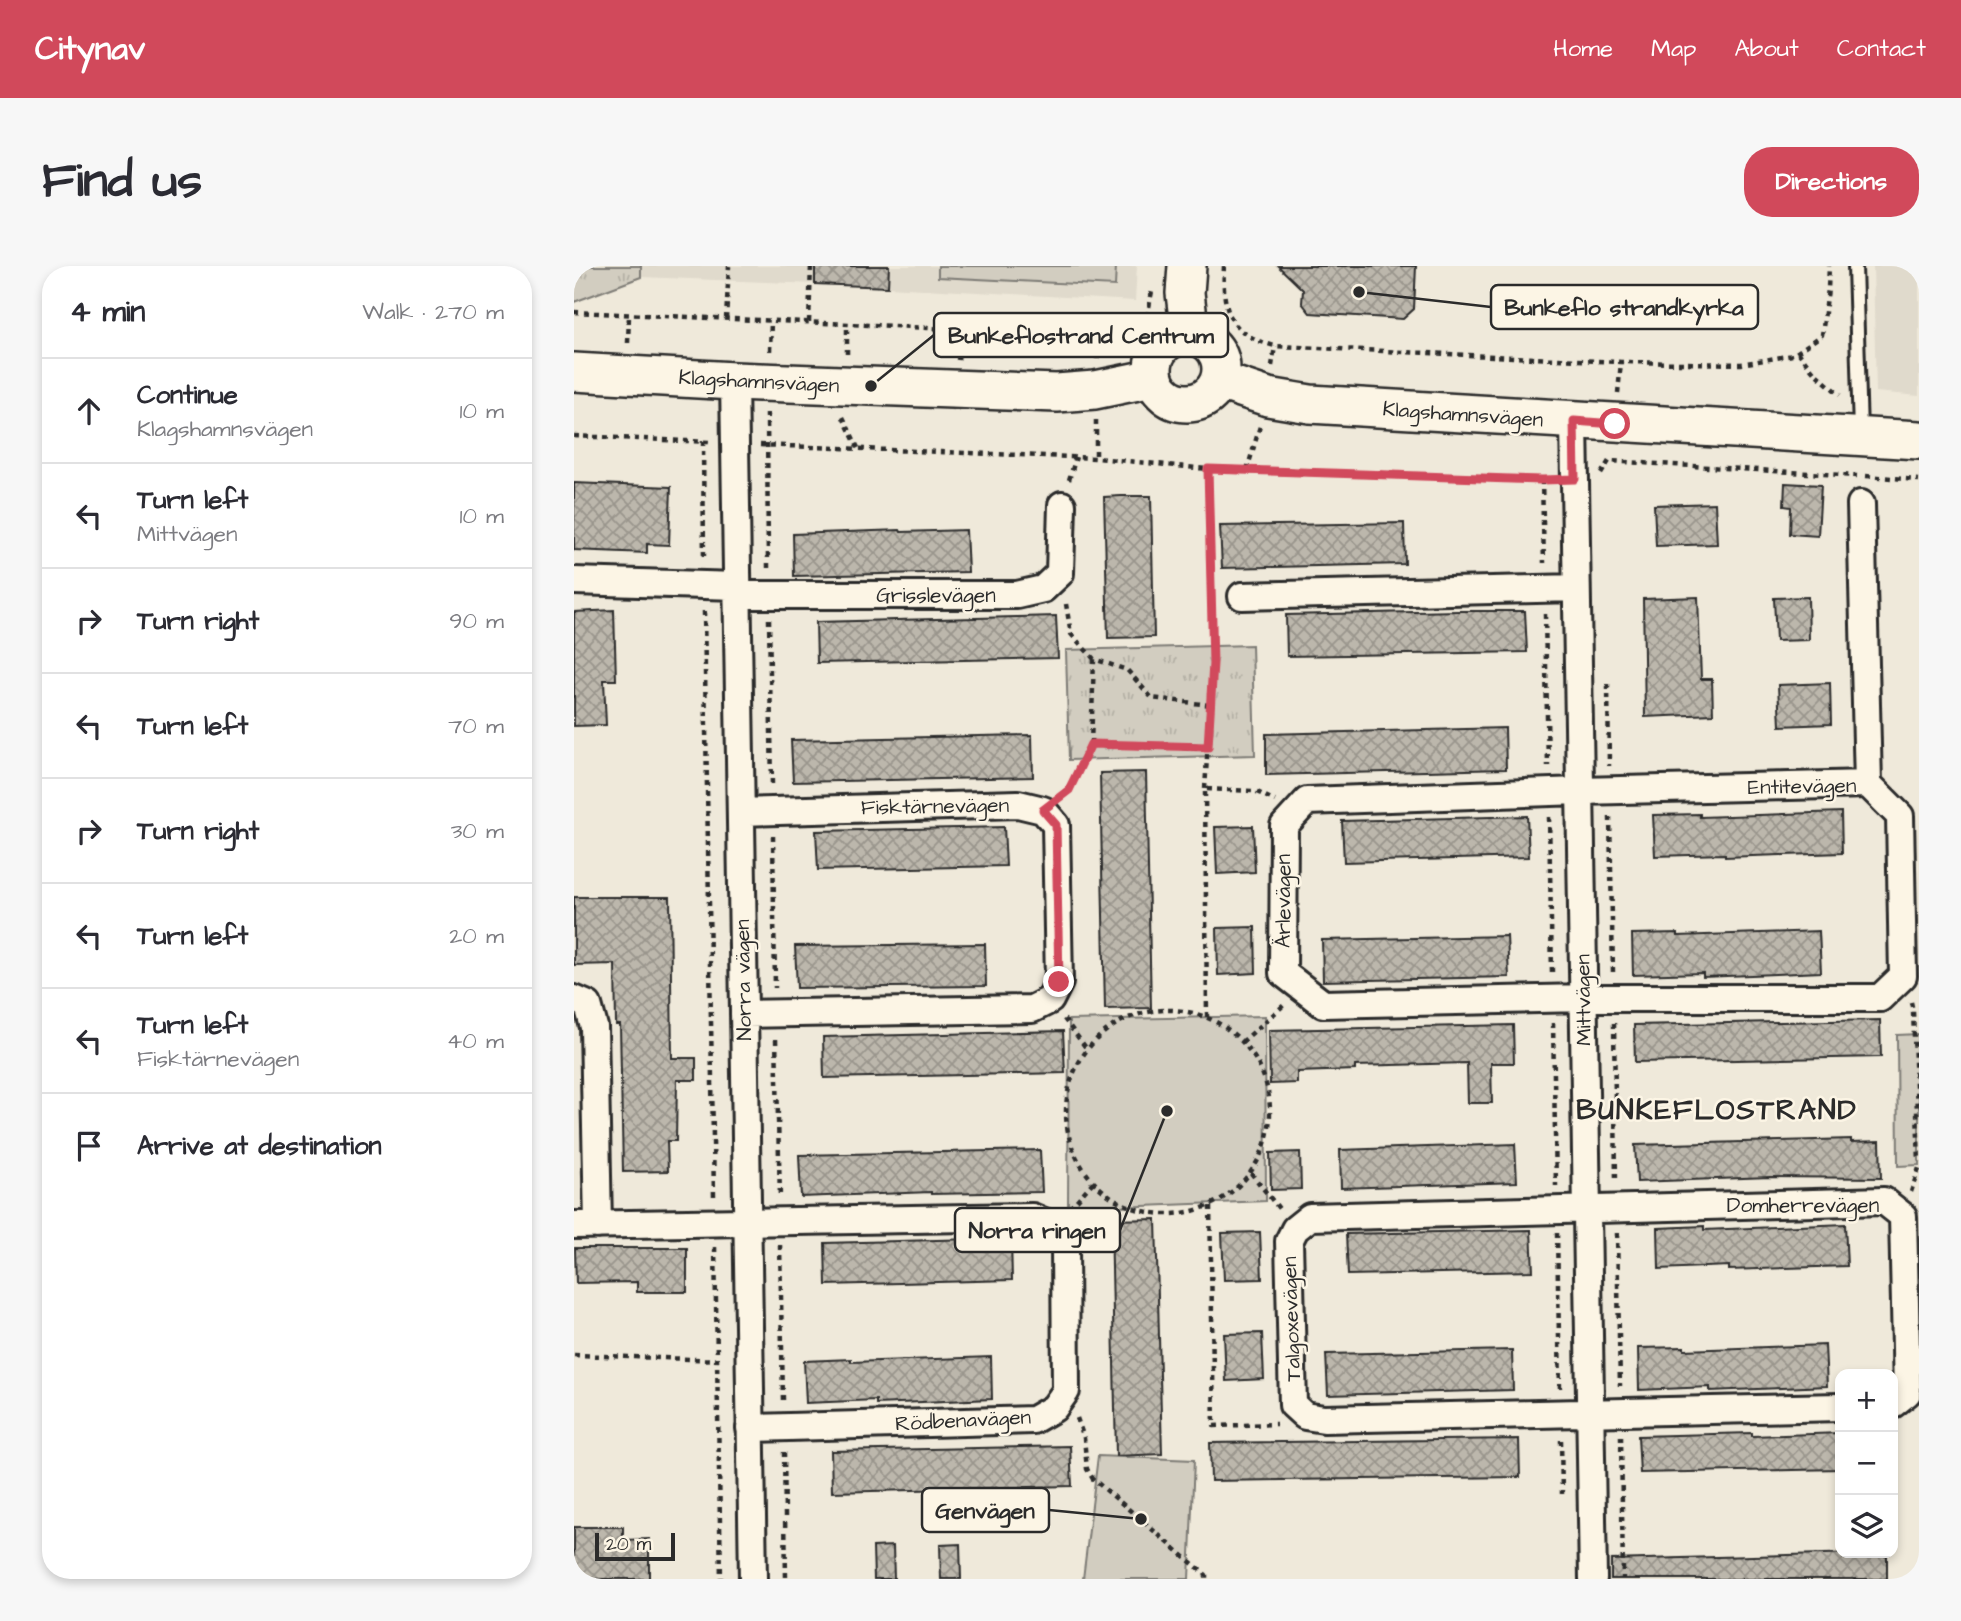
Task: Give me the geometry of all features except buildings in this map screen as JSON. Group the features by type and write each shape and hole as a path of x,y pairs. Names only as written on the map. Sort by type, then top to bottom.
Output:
{"street":[{"path":"1186,266 1185,293 1190,335"},
{"path":"1190,335 1205,340 1216,351 1222,365 1220,381 1212,393 1200,402 1185,404 1171,400 1160,391 1153,378 1152,365 1165,342 1177,336 1190,335"},
{"name":"Klagshamnsvägen","path":"574,372 1056,393 1095,390 1153,378"},
{"name":"Norra vägen","path":"734,381 753,1579"},
{"name":"Klagshamnsvägen","path":"1220,381 1268,397 1310,404 1919,440"},
{"name":"Mittvägen","path":"1574,421 1593,1579"},
{"path":"1861,504 1868,784"},
{"path":"1060,573 1062,505"},
{"name":"Grisslevägen","path":"574,580 737,590 1017,595 1043,589 1060,573"},
{"path":"1242,596 1576,588"},
{"name":"Entitevägen","path":"1580,791 1868,784 1900,816 1903,976"},
{"path":"1297,812 1307,801 1580,791"},
{"name":"Fisktärnevägen","path":"741,812 1018,804 1043,810"},
{"path":"744,1014 1032,1009 1050,1000 1059,982 1056,825 1043,810"},
{"name":"Ärlevägen","path":"1297,812 1284,826 1283,973 1323,1004 1583,998"},
{"path":"1583,998 1880,998 1903,976"},
{"path":"574,999 588,1005 594,1027 586,1225 1032,1217 1053,1226 1065,1243 1066,1391"},
{"name":"Domherrevägen","path":"1587,1208 1884,1200 1903,1216 1907,1393 1898,1400"},
{"name":"Talgoxevägen","path":"1587,1208 1310,1217 1295,1229 1289,1241 1293,1405 1305,1416 1324,1419 1590,1411"},
{"name":"Rödbenavägen","path":"750,1428 1033,1420 1055,1408 1066,1391"},
{"path":"1590,1411 1835,1407"}],"lane":[{"path":"1855,266 1860,436"}],"path":[{"path":"726,319 729,266"},
{"path":"809,323 811,266"},
{"path":"1224,266 1223,295 1233,323 1255,341 1275,346 1621,362 1741,364 1793,355 1822,335 1829,266"},
{"path":"574,312 1098,338 1128,334 1148,313 1153,282"},
{"path":"628,343 629,315"},
{"path":"847,324 847,355"},
{"path":"841,413 858,448"},
{"path":"574,436 1096,458 1208,469 1542,480 1596,478 1604,471 1609,461 1919,480"},
{"path":"704,442 704,586 721,1579"},
{"path":"1207,1017 1205,789 1213,663 1208,469"},
{"path":"1542,480 1562,1496"},
{"path":"1060,573 1071,634 1094,659 1127,670 1152,698 1210,705"},
{"path":"1043,810 1069,790 1091,744 1094,659"},
{"path":"1091,744 1208,747"},
{"path":"1205,789 1255,791 1297,812"},
{"path":"1903,976 1913,1011 1917,1043 1919,1162"},
{"path":"1242,1042 1302,988"},
{"path":"1050,1000 1087,1048"},
{"path":"1175,1010 1207,1017 1226,1027 1242,1042 1266,1082 1269,1129 1251,1173 1232,1192 1210,1206 1168,1215 1128,1207 1093,1182 1073,1152 1065,1117 1070,1081 1087,1048 1112,1026 1142,1013 1175,1010"},
{"path":"1251,1173 1295,1229"},
{"path":"1053,1226 1093,1182"},
{"path":"1210,1206 1214,1426 1276,1424 1293,1405"},
{"path":"574,1355 749,1361"},
{"path":"1066,1391 1084,1438 1087,1469 1093,1479 1206,1575 1206,1579"}],"shaded area":[{"path":"642,266 1137,266 1135,301 641,277"},
{"path":"1873,266 1919,266 1919,396 1876,392"}],"green space":[{"path":"574,266 641,266 641,277 574,302"},
{"path":"938,266 1116,266 1115,286 938,277"},
{"path":"1252,645 1255,755 1069,760 1066,650"},
{"path":"1265,1016 1266,1201 1068,1209 1069,1020"},
{"path":"1919,1034 1919,1165 1898,1166 1897,1035"},
{"path":"1098,1456 1194,1460 1189,1579 1083,1579"}],"place":[{"name":"Bunkeflo strandkyrka","path":"1359,292"},
{"name":"Bunkeflostrand Centrum","path":"871,386"},
{"name":"Norra ringen","path":"1167,1111"},
{"name":"Genvägen","path":"1141,1519"}],"district":[{"name":"BUNKEFLOSTRAND","path":"1717,1109"}],"route":[{"path":"1059,982 1056,825 1043,810 1069,790 1091,744 1208,747 1213,663 1208,469 1575,479 1574,421 1615,424"}]}
